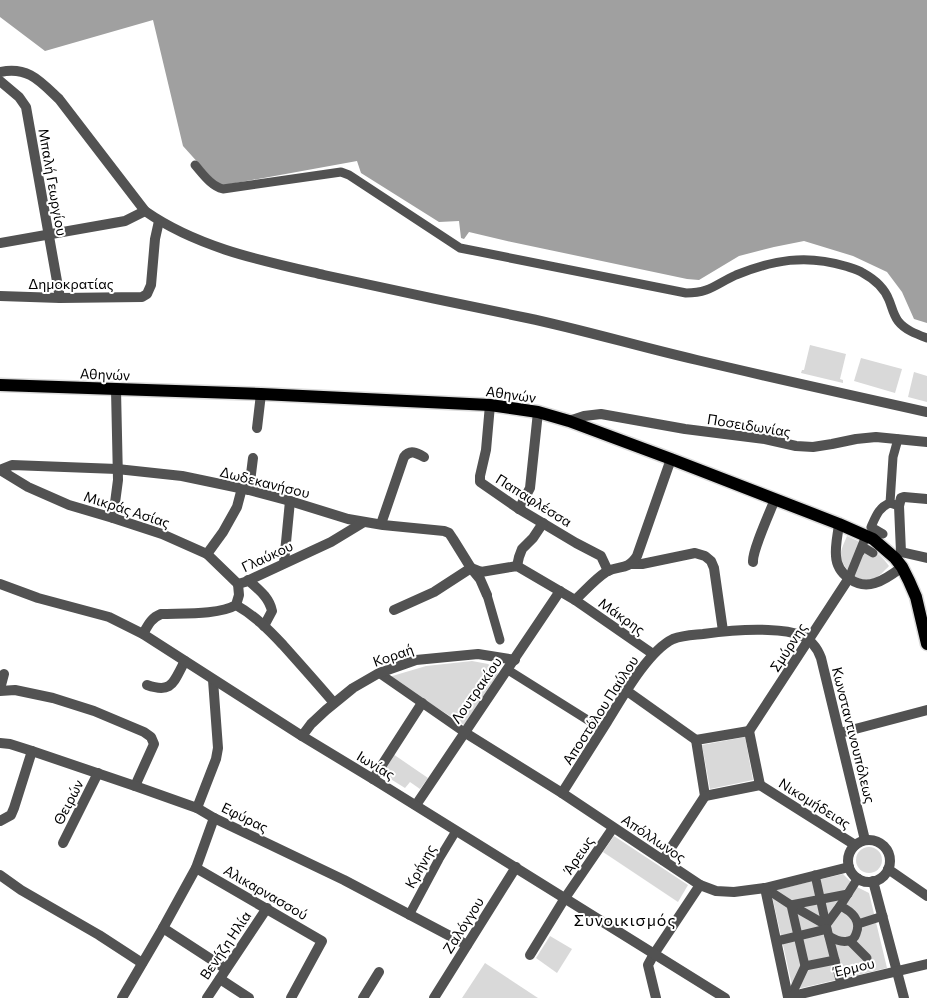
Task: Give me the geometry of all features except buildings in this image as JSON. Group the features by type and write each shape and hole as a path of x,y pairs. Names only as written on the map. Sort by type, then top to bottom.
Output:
{"main road":[{"name":"Αθηνών","path":"0,385 261,394 490,405 538,412 569,421 671,459 840,524 873,539 899,559 916,597 927,644"}],"street":[{"path":"0,72 17,70 29,74 43,84 59,99 145,212 177,231 208,244 272,263 530,319 696,360 927,412"},
{"name":"Μπαλή Γεωργίου","path":"0,82 20,97 26,107 60,298"},
{"path":"194,165 218,188 223,189 341,172 349,175 460,248 686,293 700,293 735,276 777,261 797,259 829,261 860,271 874,280 884,290 899,322 912,332 927,338"},
{"path":"0,243 125,221 145,212"},
{"name":"Δημοκρατίας","path":"0,296 60,298 142,297 147,294 151,285 155,239 159,221"},
{"path":"113,518 118,480 116,390"},
{"path":"257,428 261,394"},
{"name":"Παπαφλέσσα","path":"490,405 486,450 480,482 520,509 600,556 608,571"},
{"path":"520,509 530,488 538,412"},
{"name":"Ποσειδωνίας","path":"569,421 584,416 601,414 685,429 813,447 876,437 927,442"},
{"path":"840,524 836,556 839,568 843,574 860,583 873,584 883,580 899,559 894,505 893,457 898,438"},
{"path":"381,524 404,456 412,452 424,457"},
{"path":"207,554 223,532 237,507 245,489 253,458"},
{"path":"631,564 644,540 671,459"},
{"name":"Δωδεκανήσου","path":"0,470 12,465 117,469 182,476 245,489 348,519 444,531 449,533 480,579 487,595"},
{"name":"Μικράς Ασίας","path":"0,470 28,487 69,505 162,534 207,554 268,600 272,611 264,626"},
{"path":"884,534 871,527 884,505 894,505 904,497 927,499"},
{"path":"754,562 755,551 775,499"},
{"path":"284,563 290,501"},
{"name":"Γλαύκου","path":"236,604 243,582 331,542 364,522"},
{"path":"394,610 434,592 471,568 482,572 517,566 518,557 522,549 533,538 543,523"},
{"path":"849,578 866,536"},
{"path":"859,554 863,547 873,553"},
{"path":"575,600 608,571 631,564 642,564 695,553 705,556 711,561 714,568 723,631"},
{"path":"899,559 927,558"},
{"name":"Μάκρης","path":"517,566 575,600 653,654"},
{"name":"Σμύρνης","path":"749,731 849,578"},
{"name":"Ιωνίας","path":"0,584 38,598 109,617 143,634 212,680 725,998"},
{"name":"Λουτρακίου","path":"416,805 560,591"},
{"path":"487,595 500,640"},
{"path":"143,634 150,621 161,614 214,611 232,607 236,604 264,626 300,663 334,703"},
{"name":"Αποστόλου Παύλου","path":"562,793 626,691 653,654 664,644 684,636 723,631 763,630 793,632 809,640"},
{"name":"Κωνσταντινουπόλεως","path":"809,640 819,652 840,733 860,842"},
{"name":"Κοραή","path":"302,736 311,724 334,703 353,688 379,673 416,660 425,659 478,654 515,660"},
{"path":"147,684 158,688 169,686 185,662"},
{"path":"508,670 602,729"},
{"path":"379,673 464,732"},
{"path":"4,674 0,690 15,690 53,698 94,711 144,732 154,744 135,786"},
{"path":"197,808 216,759 218,748 212,680"},
{"path":"626,691 696,740 749,731 760,785 705,796"},
{"path":"373,779 422,703"},
{"path":"840,733 927,710"},
{"name":"Απόλλωνος","path":"464,732 562,793 700,885 716,891 734,892 765,888 849,867"},
{"path":"663,860 705,796 696,740"},
{"name":"Εφύρας","path":"0,743 32,751 197,808 214,818 344,880 467,945"},
{"path":"0,821 10,814 14,808 32,751"},
{"name":"Θειρών","path":"63,843 98,773"},
{"name":"Νικομήδειας","path":"760,785 860,842 872,840 883,845 890,856 888,870"},
{"path":"122,998 196,868 214,818"},
{"name":"Άρεως","path":"530,955 565,898 613,828"},
{"name":"Κρήνης","path":"409,915 456,830"},
{"name":"Νικομήδειας","path":"849,867 849,855 860,842"},
{"name":"Ζαλόγγου","path":"434,998 516,867"},
{"path":"849,867 858,878 869,882 880,878 888,870 927,896"},
{"name":"Αλικαρνασσού","path":"196,868 322,941 291,998"},
{"path":"0,875 21,890 142,962"},
{"path":"815,875 841,984"},
{"path":"827,930 858,878"},
{"path":"873,881 904,998"},
{"path":"656,998 648,965 700,885"},
{"path":"765,888 844,942 850,941 858,932 858,924 853,914 840,906"},
{"path":"765,888 789,997"},
{"path":"791,905 848,894"},
{"path":"789,997 805,966 791,905"},
{"name":"Βενήζη Ηλία","path":"207,998 267,908"},
{"path":"858,924 883,916"},
{"path":"163,928 226,970"},
{"path":"777,940 827,930"},
{"path":"850,941 867,958"},
{"path":"805,966 835,960"},
{"name":"Έρμου","path":"789,997 927,964"},
{"path":"362,998 379,972"},
{"path":"220,980 249,998"}],"shaded area":[{"path":"0,0 927,0 927,323 914,319 902,292 887,272 853,256 804,241 739,256 699,280 687,279 469,232 464,239 461,238 459,221 439,222 361,173 357,161 219,186 183,146 153,20 45,51 0,17"},
{"path":"810,345 846,354 840,379 843,380 843,383 801,373 804,370"},
{"path":"861,358 902,369 895,393 854,381"},
{"path":"914,372 927,376 927,402 908,397"},
{"path":"847,536 876,552 889,566 873,579 867,580 856,577 846,568 841,558 841,550"},
{"path":"472,661 488,664 498,671 497,679 464,725 389,677 426,666"},
{"path":"745,737 753,780 710,789 702,745"},
{"path":"393,754 428,778 420,789 410,782 405,788 381,773"},
{"path":"614,836 688,885 678,902 603,852"},
{"path":"869,847 878,851 882,860 878,869 869,873 860,869 856,860 860,851"},
{"path":"843,874 855,886 869,893 887,968 793,990 771,891"},
{"path":"550,936 572,949 557,973 536,958"},
{"path":"485,963 538,998 462,998"}],"district":[{"name":"Συνοικισμός","path":"625,919"}]}
